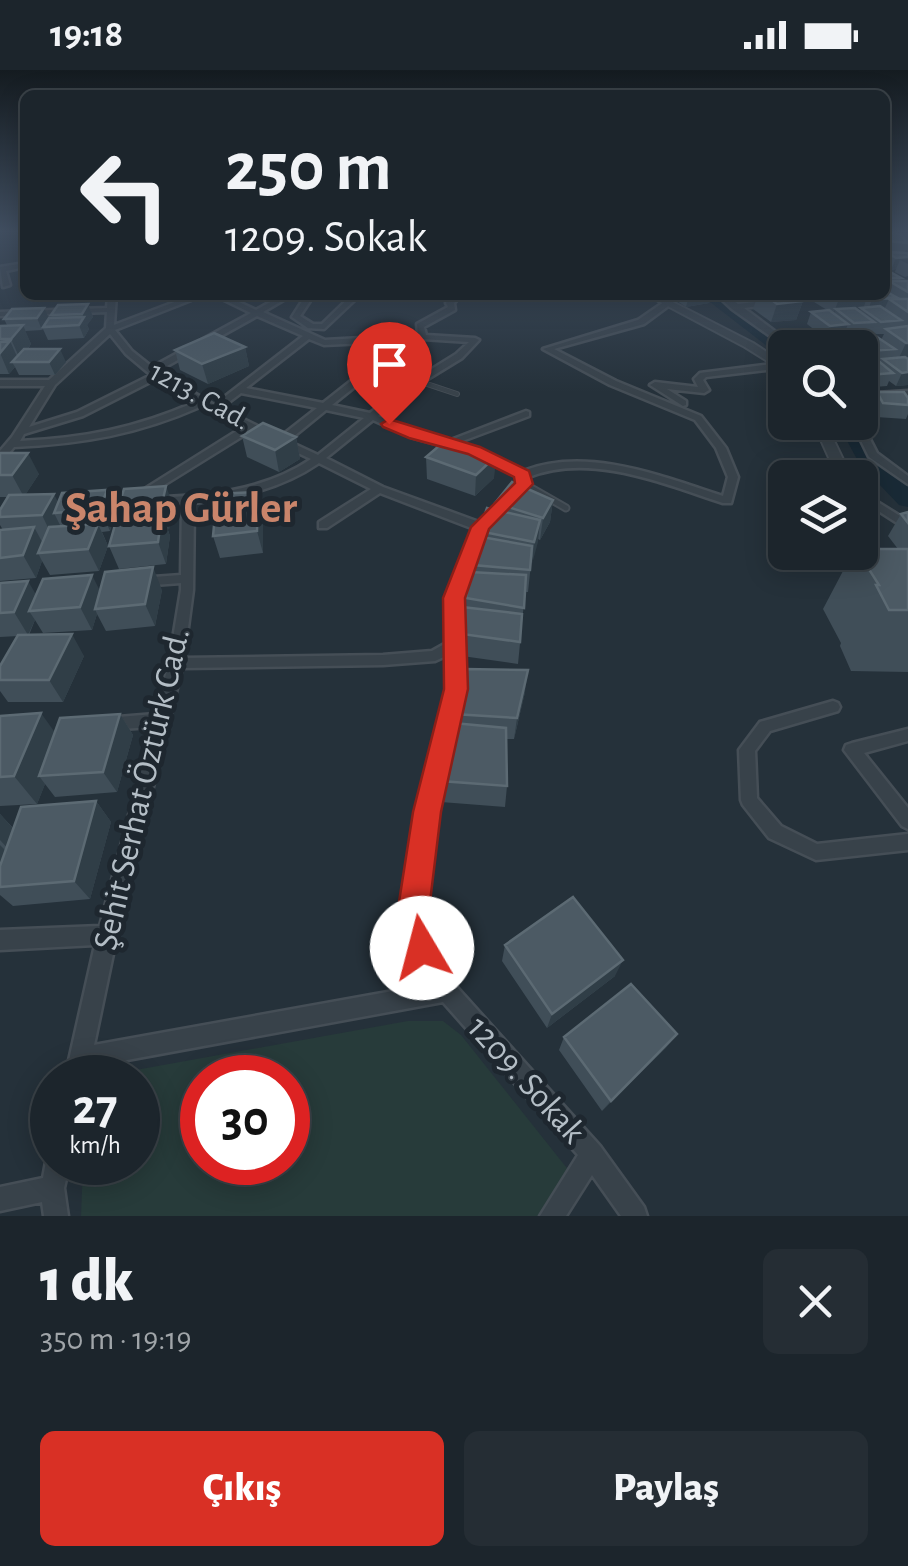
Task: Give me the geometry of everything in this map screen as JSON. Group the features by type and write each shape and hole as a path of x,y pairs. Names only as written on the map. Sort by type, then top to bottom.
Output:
{"street":[{"path":"110,329 111,300"},
{"path":"0,457 50,383 110,329 187,300"},
{"path":"86,503 220,496 286,478 322,458 371,416 475,340 423,337 345,344 306,338 229,300"},
{"path":"16,438 80,414 279,300"},
{"path":"307,300 296,316 311,326 324,327 351,300"},
{"path":"423,337 420,326 452,308 453,300"},
{"path":"660,300 768,357"},
{"path":"726,300 768,331"},
{"path":"734,307 791,300"},
{"path":"667,304 641,322 547,349 614,383 698,418"},
{"path":"0,314 110,310"},
{"path":"0,329 14,313"},
{"name":"1213. Cad.","path":"110,329 127,354 210,405 379,489 480,527"},
{"path":"0,439 90,441 160,423 210,405 237,390 306,338"},
{"path":"283,440 384,359 390,342"},
{"path":"237,390 371,416 414,435 452,442 523,480 560,465 580,465 664,482 727,501 733,477 721,448 698,418 655,385 704,390 698,379 703,375 768,368"},
{"path":"0,383 50,383"},
{"path":"878,396 908,394"},
{"path":"452,442 526,414"},
{"path":"132,500 252,426"},
{"path":"865,440 872,456 908,481"},
{"name":"1209. Sokak","path":"523,480 480,527 454,598 456,689 427,812 414,902 422,948 446,991 592,1154 635,1216"},
{"path":"322,525 379,489"},
{"name":"Şehit Serhat Öztürk Cad.","path":"82,1055 107,935 176,663 187,590 184,578 188,498"},
{"path":"878,506 908,526"},
{"path":"878,559 908,600"},
{"path":"119,584 184,578"},
{"path":"176,663 383,660 435,656 455,644"},
{"path":"834,706 765,726 747,750 748,800 775,832 816,852 908,842"},
{"path":"89,724 160,720"},
{"path":"908,736 852,750 908,821"},
{"path":"0,940 107,935"},
{"path":"141,1055 446,991"},
{"path":"552,1216 592,1154"},
{"path":"53,1185 56,1216"},
{"path":"0,1199 52,1188"}],"lane":[{"path":"418,382 457,394"},
{"path":"523,480 566,508"}],"green space":[{"path":"408,1021 443,1021 461,1035 570,1172 538,1216 81,1216 82,1185 160,1185 160,1066 180,1062 180,1185 310,1185 310,1055 219,1055"}],"building":[{"path":"890,299 908,299 908,312 890,300"},
{"path":"772,300 803,301 777,304"},
{"path":"88,304 82,314 51,315 58,305"},
{"path":"880,306 901,320 881,322 861,308"},
{"path":"44,308 37,318 4,319 12,309"},
{"path":"855,308 874,322 854,323 836,309"},
{"path":"829,310 848,324 830,326 811,312"},
{"path":"84,317 79,325 43,327 49,318"},
{"path":"23,325 11,339 0,339 0,326"},
{"path":"908,326 908,343 886,329"},
{"path":"214,333 245,347 202,364 175,350"},
{"path":"878,338 895,349 878,350"},
{"path":"24,349 60,349 49,362 12,362"},
{"path":"905,357 908,372 902,373 883,359"},
{"path":"878,361 893,373 878,374"},
{"path":"878,392 904,392 908,398 908,405 883,403"},
{"path":"263,423 296,437 275,450 242,436"},
{"path":"446,440 495,457 476,475 426,457"},
{"path":"0,453 28,453 12,475 0,475"},
{"path":"512,482 553,500 543,518 495,503"},
{"path":"166,486 161,508 117,511 124,489"},
{"path":"107,490 100,509 54,513 62,493"},
{"path":"258,492 257,531 213,536 217,494"},
{"path":"54,494 42,515 0,517 9,495"},
{"path":"487,508 540,520 534,542 479,531"},
{"path":"162,514 158,542 109,546 117,518"},
{"path":"98,524 88,549 38,553 49,527"},
{"path":"34,527 23,555 0,558 0,530"},
{"path":"476,536 532,546 530,570 473,565"},
{"path":"878,549 908,549 908,610 889,610 869,570 878,570"},
{"path":"153,567 145,604 95,609 105,572"},
{"path":"470,572 526,575 524,608 466,598"},
{"path":"92,575 80,607 29,611 43,579"},
{"path":"28,581 14,612 0,613 0,583"},
{"path":"462,607 522,614 520,642 462,634"},
{"path":"72,634 49,680 0,680 0,666 18,635"},
{"path":"464,669 528,670 517,718 454,714"},
{"path":"41,713 14,776 0,777 0,716"},
{"path":"120,714 103,772 39,776 60,718"},
{"path":"453,723 506,728 507,786 441,781"},
{"path":"96,801 74,881 0,887 0,866 21,807"},
{"path":"573,897 623,960 552,1014 505,945"},
{"path":"631,984 677,1034 611,1101 564,1037"}],"waterway":[{"path":"715,300 768,341"},
{"path":"857,440 867,458 908,500"}],"district":[{"name":"Şahap Gürler","path":"181,508"}],"route":[{"path":"389,424 474,451 523,475 524,484 480,527 454,598 456,689 427,812 414,902 422,948"}]}
